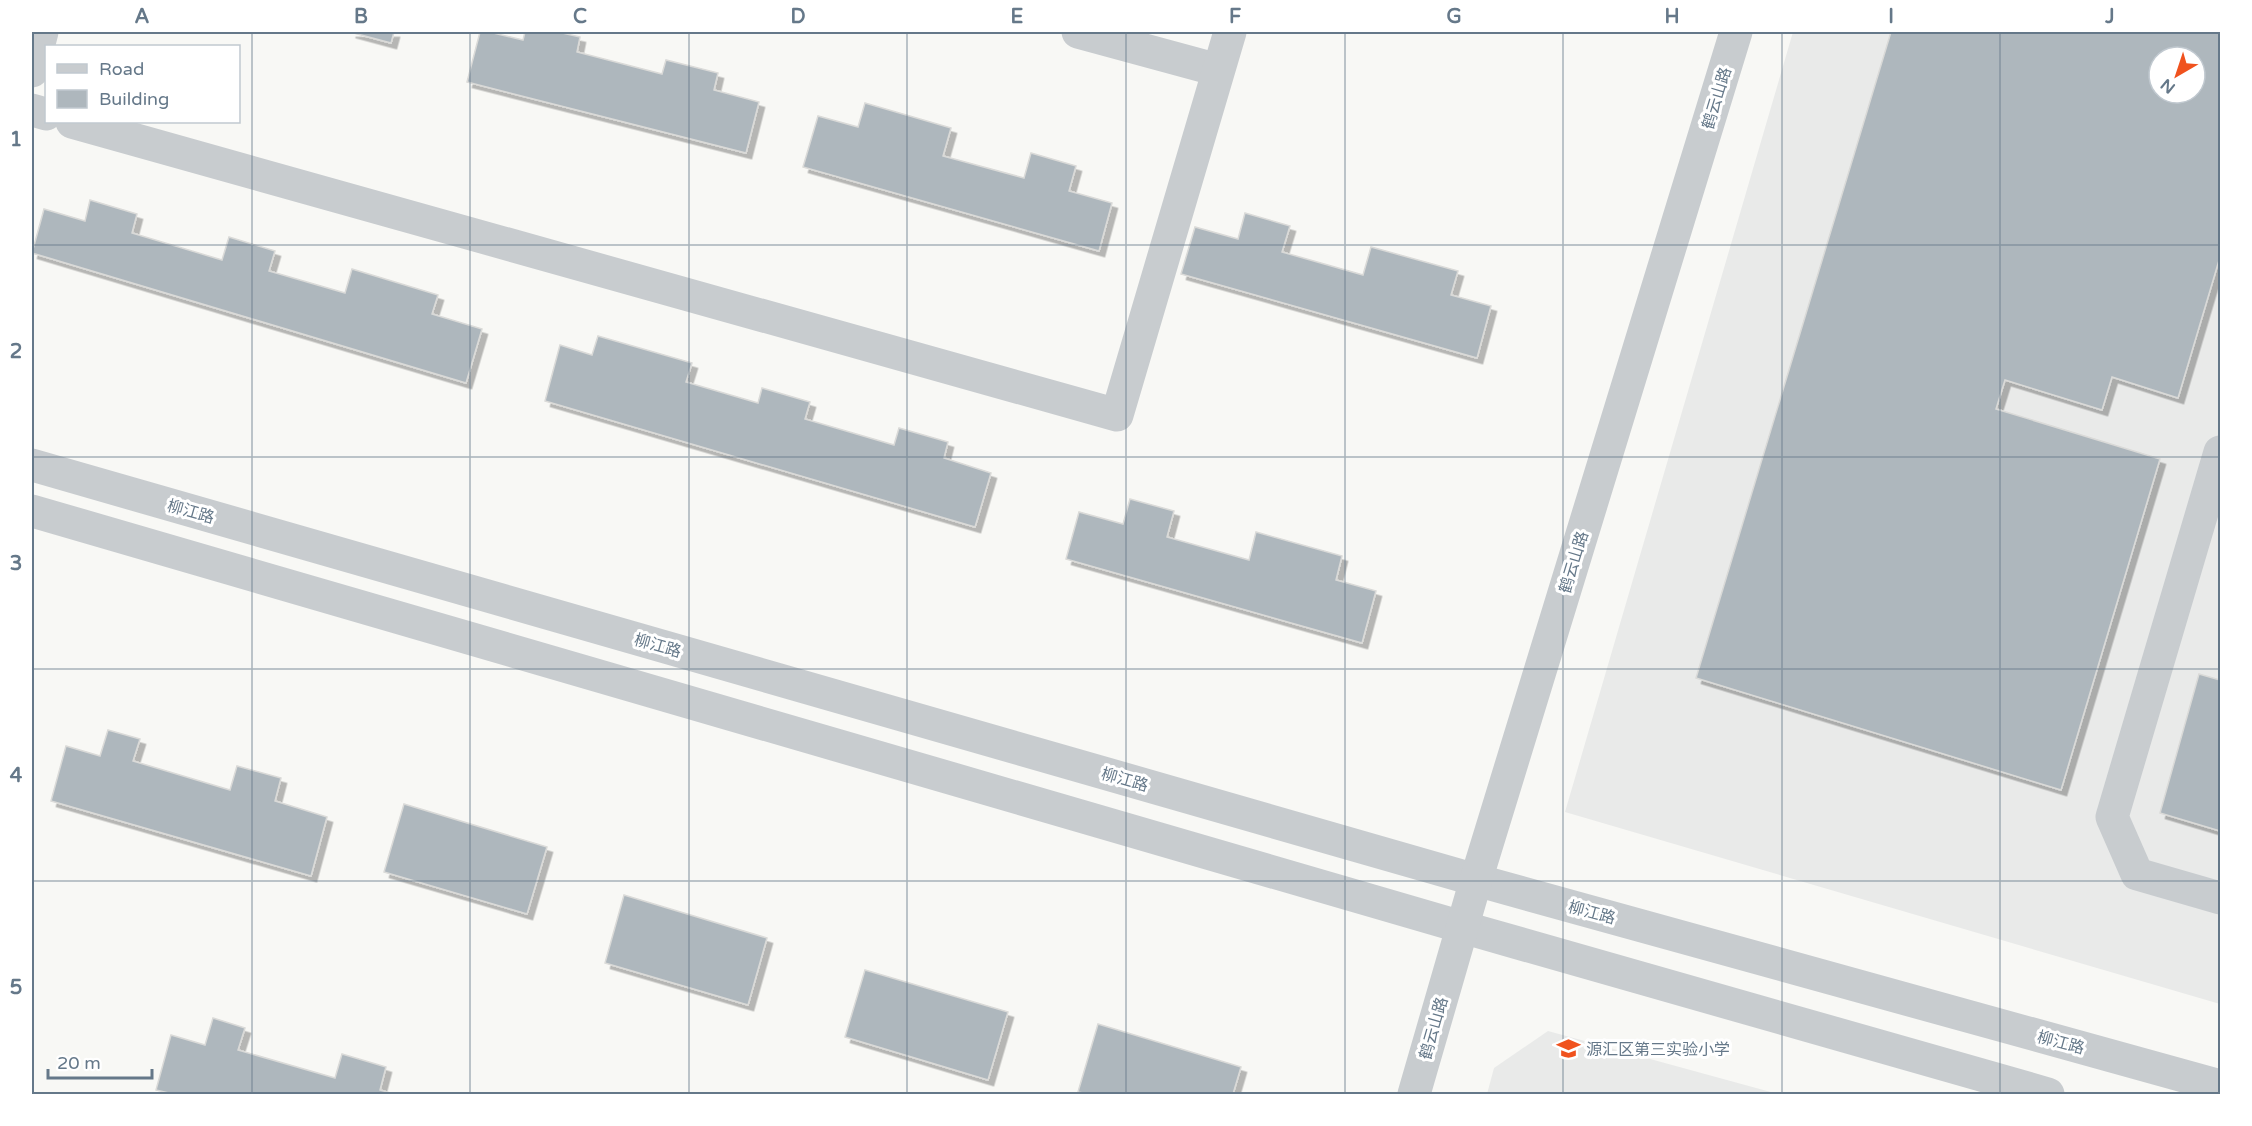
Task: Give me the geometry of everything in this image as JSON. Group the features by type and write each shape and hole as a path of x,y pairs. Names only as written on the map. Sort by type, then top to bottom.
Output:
{"street":[{"path":"32,71 42,32"},
{"path":"1078,32 1218,70"},
{"path":"76,123 1117,415 1230,32"},
{"name":"鹤云山路","path":"1414,1095 1476,880 1736,32"},
{"path":"2220,452 2112,817 2138,874 2220,898"},
{"name":"柳江路","path":"32,465 1476,880 2220,1086"},
{"path":"32,511 2048,1095"}],"shaded area":[{"path":"1793,32 2220,32 2220,1004 1565,812"},
{"name":"源汇区第三实验小学","path":"1548,1031 1778,1094 1487,1094 1494,1068"}],"building":[{"path":"350,32 394,32 391,43"},
{"path":"480,32 523,40 525,32 558,32 580,37 577,52 662,74 666,60 718,73 714,90 759,102 746,153 467,82"},
{"path":"1891,32 2220,32 2220,257 2178,398 2112,377 2102,410 2005,380 1996,409 2160,459 2061,790 1696,678"},
{"path":"865,103 951,128 943,156 1024,178 1031,153 1076,166 1069,191 1112,203 1099,251 803,167 818,116 858,127"},
{"path":"90,200 137,214 132,233 222,260 229,237 275,251 269,271 345,293 352,269 438,295 432,314 482,329 466,383 32,253 44,209 85,221"},
{"path":"1245,213 1290,226 1282,252 1363,275 1371,247 1458,271 1451,295 1491,306 1477,358 1181,274 1195,227 1238,239"},
{"path":"598,336 692,363 686,382 758,403 762,388 810,402 805,419 894,445 899,428 948,442 944,458 991,473 975,527 545,401 560,345 592,355"},
{"path":"1130,499 1174,511 1167,537 1249,560 1256,532 1342,556 1336,580 1376,591 1362,643 1066,559 1079,512 1123,524"},
{"path":"2199,674 2220,680 2220,831 2160,813"},
{"path":"108,730 140,739 133,761 230,790 237,766 281,778 275,801 327,817 311,876 51,801 66,746 100,756"},
{"path":"404,804 547,847 527,914 384,872"},
{"path":"624,895 767,938 748,1005 605,963"},
{"path":"865,970 1008,1012 988,1080 845,1037"},
{"path":"213,1018 245,1028 238,1050 335,1078 342,1054 386,1067 380,1090 394,1094 173,1094 156,1090 171,1035 205,1045"},
{"path":"1098,1024 1241,1067 1233,1094 1088,1094 1078,1092"}],"place":[{"name":"源汇区第三实验小学","path":"1568,1049"}]}
